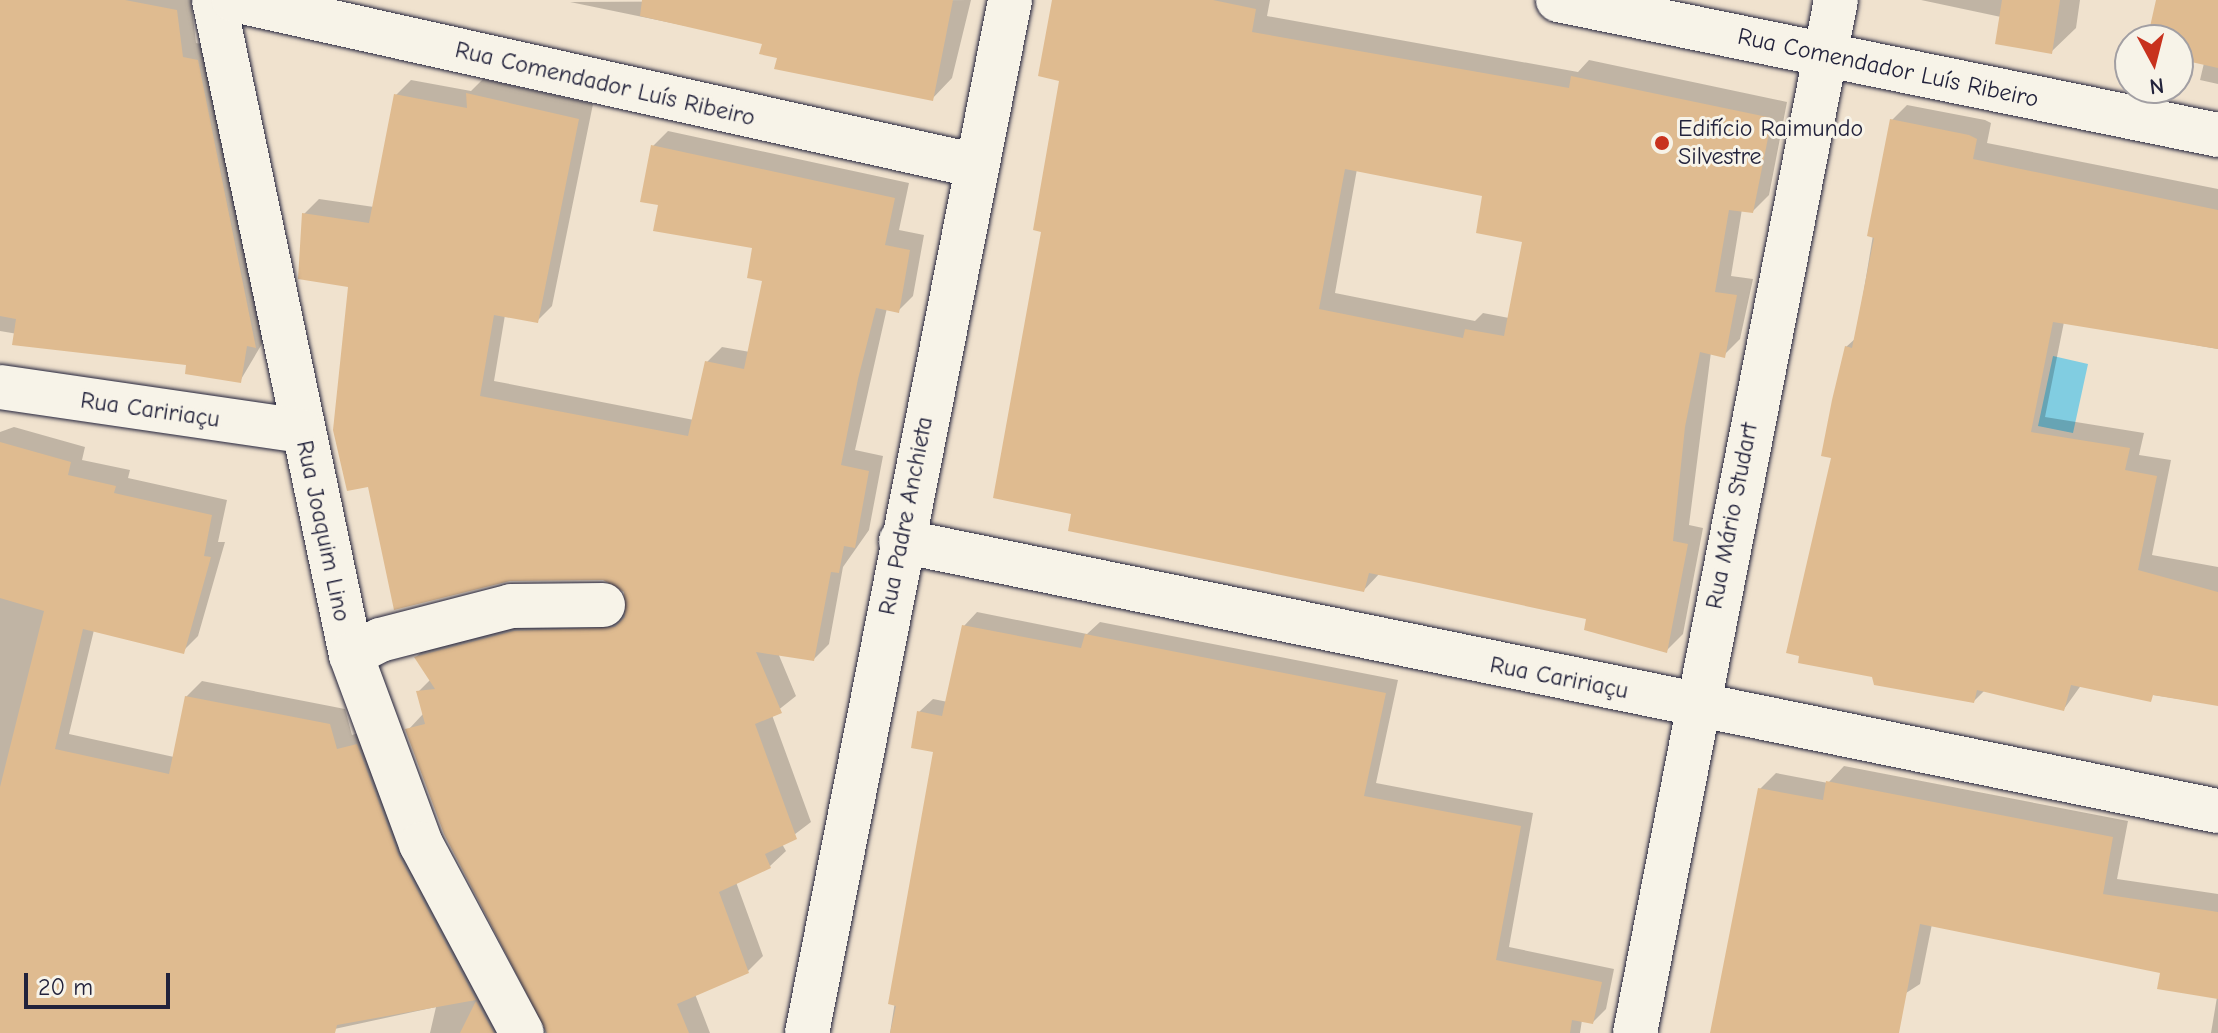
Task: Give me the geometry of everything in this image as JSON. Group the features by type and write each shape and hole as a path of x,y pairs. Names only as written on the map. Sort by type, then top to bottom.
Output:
{"street":[{"name":"Rua Joaquim Lino","path":"214,0 301,431 351,655 421,844 522,1033"},
{"name":"Rua Comendador Luís Ribeiro","path":"234,0 977,166"},
{"name":"Rua Padre Anchieta","path":"807,1033 901,541 1010,0"},
{"name":"Rua Comendador Luís Ribeiro","path":"1558,0 2218,135"},
{"name":"Rua Mário Studart","path":"1635,1033 1694,705 1836,0"},
{"name":"Rua Caririaçu","path":"0,387 301,431"},
{"name":"Rua Caririaçu","path":"901,541 2218,811"},
{"path":"351,655 380,640 511,606 603,605"}],"water":[{"path":"2053,356 2088,364 2073,433 2038,426"}],"building":[{"path":"0,0 125,0 177,10 183,57 198,60 256,348 247,346 241,383 185,374 186,365 12,345 16,319 0,316"},
{"path":"642,0 953,0 933,101 774,69 777,58 759,54 762,44 640,16"},
{"path":"1052,0 1213,0 1256,9 1252,32 1569,88 1571,76 1772,118 1753,213 1729,210 1715,292 1737,295 1725,358 1700,352 1685,427 1673,541 1688,544 1667,653 1584,630 1586,619 1419,583 1369,573 1364,592 1068,531 1071,514 993,498 1041,232 1033,230 1059,81 1038,76","holes":["1345,169 1482,196 1476,233 1522,242 1504,336 1465,329 1463,338 1319,309"]},
{"path":"2002,0 2060,0 2052,54 1995,44"},
{"path":"2156,0 2218,0 2218,68 2194,63 2194,24 2151,24"},
{"path":"466,93 579,119 538,323 494,315 480,396 688,436 705,361 744,369 762,281 747,278 752,248 653,231 658,205 640,202 651,145 895,198 885,245 910,250 899,313 876,308 858,379 841,465 869,471 855,548 844,546 839,573 831,572 814,661 756,652 782,713 755,724 797,839 765,854 771,868 719,892 749,973 677,1004 689,1033 547,1033 444,834 405,729 425,724 416,691 435,689 414,657 514,631 615,627 625,617 624,592 603,580 510,581 394,610 368,487 347,491 333,430 348,287 298,279 302,213 369,223 394,94 467,108"},
{"path":"1890,119 1969,135 1977,139 1973,159 2218,210 2218,349 2053,322 2031,432 2130,448 2125,470 2157,476 2138,570 2218,592 2218,706 2153,695 2151,702 2071,685 2064,711 1977,690 1974,703 1874,685 1872,677 1798,663 1799,656 1786,653 1831,458 1821,456 1832,400 1845,346 1852,348 1874,238 1867,236"},
{"path":"0,442 71,462 68,475 116,486 114,493 212,515 204,556 211,557 184,654 83,629 55,749 169,774 185,696 330,724 337,749 357,744 399,856 476,1000 337,1025 335,1033 0,1033 0,787 44,611 0,598"},
{"path":"962,625 1081,648 1085,634 1386,693 1364,796 1521,826 1496,960 1602,982 1593,1024 1572,1020 1570,1033 890,1033 896,1006 888,1004 933,752 911,748 917,711 942,716"},
{"path":"1826,781 2113,837 2103,894 2218,912 2218,999 2157,989 2160,973 1920,924 1899,1033 1710,1033 1758,788 1823,800"},
{"path":"476,1001 494,1033 460,1033"}],"place":[{"name":"Edifício Raimundo Silvestre","path":"1662,143"}]}
